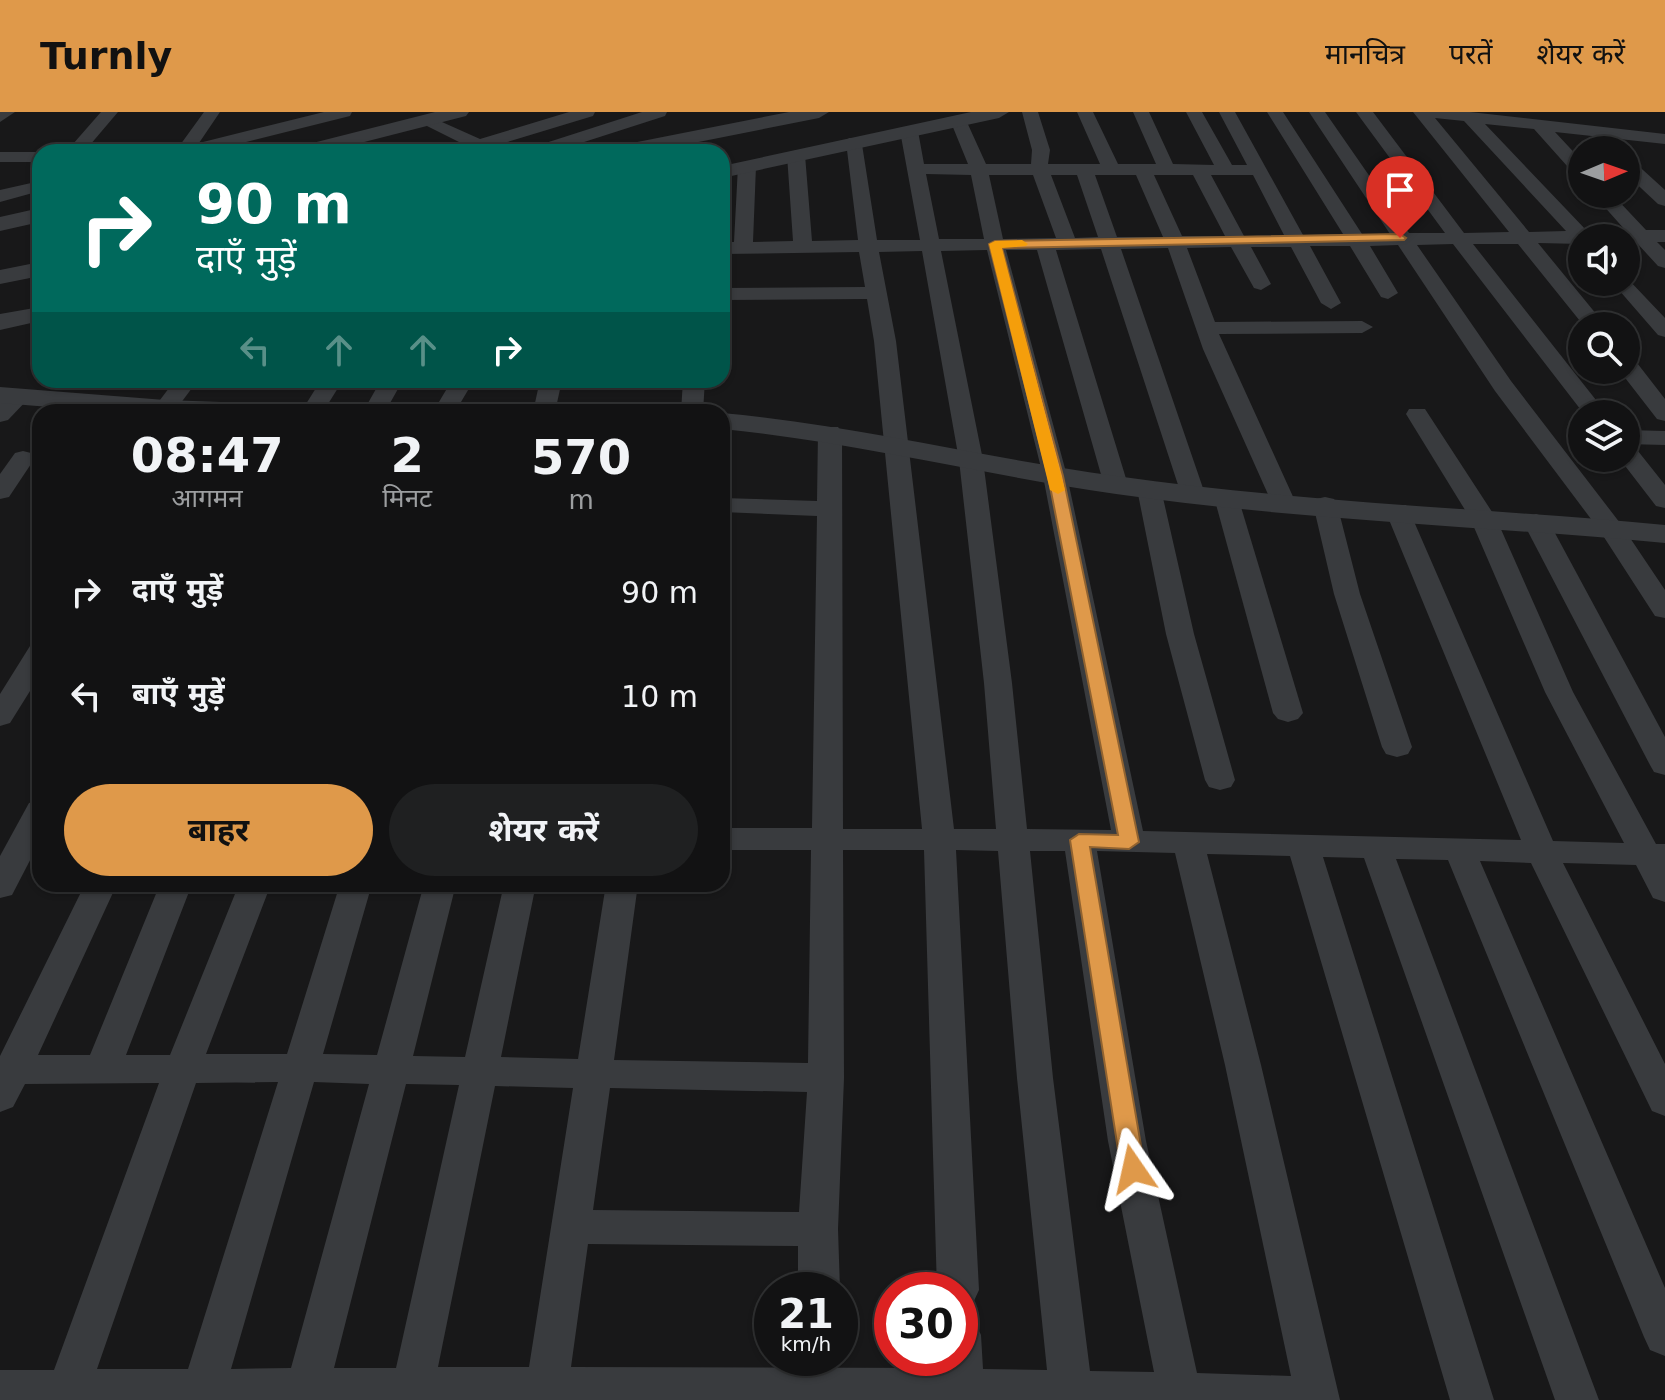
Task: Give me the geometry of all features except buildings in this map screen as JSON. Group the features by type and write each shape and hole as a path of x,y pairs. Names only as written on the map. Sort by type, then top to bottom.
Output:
{"street":[{"path":"82,144 110,112"},
{"path":"190,144 212,112"},
{"path":"247,136 263,112"},
{"path":"216,144 311,117 344,112"},
{"path":"334,144 459,112"},
{"path":"499,144 587,112"},
{"path":"561,144 659,112"},
{"path":"655,144 819,112"},
{"path":"730,170 999,112"},
{"path":"1030,112 1041,150 1039,167 1056,243 1116,485"},
{"path":"1085,112 1111,168"},
{"path":"1141,112 1166,168"},
{"path":"1194,112 1225,168"},
{"path":"1227,112 1331,303"},
{"path":"1275,112 1388,293"},
{"path":"1317,112 1503,386 1611,528 1665,610"},
{"path":"1364,112 1526,328 1585,400"},
{"path":"1423,112 1509,117 1540,126 1662,141"},
{"path":"1423,112 1584,312"},
{"path":"1554,112 1570,129"},
{"path":"1458,115 1569,224"},
{"path":"958,120 979,168 995,244 1055,476 1129,842"},
{"path":"427,122 479,144"},
{"path":"1540,126 1568,157"},
{"path":"909,131 971,460 998,683 1060,1394"},
{"path":"1590,131 1595,136"},
{"path":"855,142 868,246 878,293 939,838 957,1272"},
{"path":"796,155 803,247"},
{"path":"0,157 32,157"},
{"path":"743,247 747,166"},
{"path":"1084,168 1193,494"},
{"path":"1142,168 1175,242 1206,328 1283,501"},
{"path":"1198,168 1261,284"},
{"path":"918,169 1256,170"},
{"path":"1640,177 1665,200"},
{"path":"0,179 32,179"},
{"path":"0,196 32,188"},
{"path":"1615,208 1630,224"},
{"path":"0,224 32,217"},
{"path":"1640,235 1665,236"},
{"path":"1640,235 1665,262"},
{"path":"730,248 1568,237"},
{"path":"0,277 32,271"},
{"path":"730,294 878,293"},
{"path":"1634,296 1665,331"},
{"path":"0,322 32,316"},
{"path":"1206,328 1362,327"},
{"path":"1640,382 1665,414"},
{"path":"168,404 181,388"},
{"path":"6,402 59,404"},
{"path":"1417,414 1483,518 1559,692 1655,855 1665,890"},
{"path":"730,422 830,432 1055,476 1149,489 1665,534"},
{"path":"819,1272 826,1078 830,432"},
{"path":"1640,437 1665,438"},
{"path":"0,492 21,458"},
{"path":"1640,469 1665,501"},
{"path":"1149,489 1180,634 1220,780"},
{"path":"1226,497 1288,713"},
{"path":"1325,504 1347,594 1397,747"},
{"path":"730,505 828,509"},
{"path":"1397,510 1541,851 1665,1101"},
{"path":"1536,522 1665,765"},
{"path":"0,717 32,665"},
{"path":"0,887 32,825"},
{"path":"730,839 1079,840 1655,855"},
{"path":"1079,840 1127,1141 1180,1396"},
{"path":"1188,843 1243,1065 1318,1400"},
{"path":"1303,845 1472,1400"},
{"path":"1376,847 1577,1400"},
{"path":"1459,849 1651,1273 1665,1337"},
{"path":"4,1079 97,892"},
{"path":"102,1071 173,892"},
{"path":"66,1395 182,1070 252,892"},
{"path":"202,1394 354,892"},
{"path":"305,1394 438,892"},
{"path":"412,1394 518,892"},
{"path":"546,1393 621,892"},
{"path":"4,1079 102,1071 302,1068 826,1078"},
{"path":"571,1227 818,1229"},
{"path":"0,1390 66,1395 663,1393 820,1381 963,1395 1309,1396 1318,1400"}],"slow traffic":[{"path":"1022,244 995,244 1017,319 1058,490"}],"route":[{"path":"1133,1169 1079,840 1129,842 1055,476 1017,319 995,244 1400,238"}]}
